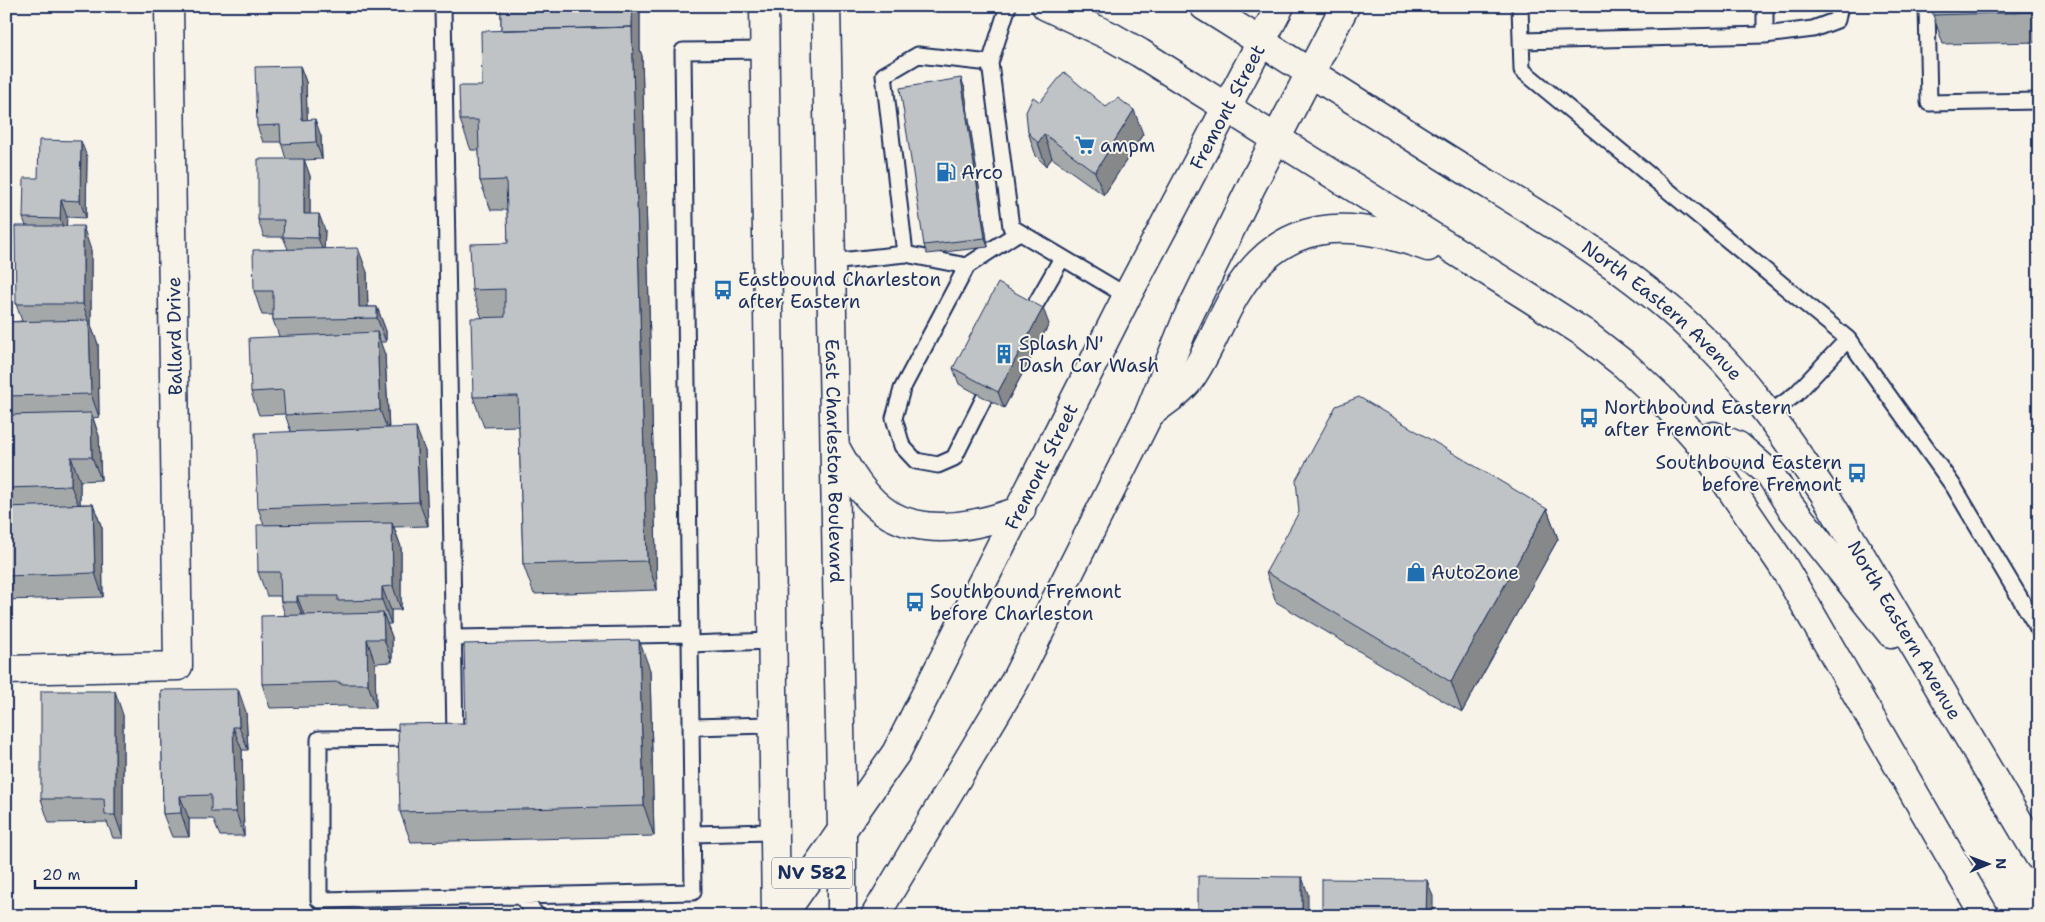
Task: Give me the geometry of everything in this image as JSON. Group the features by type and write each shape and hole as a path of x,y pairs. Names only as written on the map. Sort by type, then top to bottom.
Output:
{"main road":[{"name":"Ballard Drive","path":"6,670 178,666 169,6"},
{"path":"764,6 776,916"},
{"name":"East Charleston Boulevard","path":"826,6 842,830 842,916"},
{"path":"1046,6 1110,36 1576,328 1605,349 1661,399 1697,438 1783,566 1985,916"},
{"name":"North Eastern Avenue","path":"1204,6 1612,264 1691,328 1726,363 1769,414 1824,493 2039,856"},
{"name":"Fremont Street","path":"782,916 896,753 1021,510 1127,296 1225,107 1280,6"},
{"path":"875,916 1015,680 1149,414 1186,321 1276,139 1345,6"},
{"path":"1149,414 1189,380 1235,295 1252,270 1272,253 1298,237 1325,228 1348,227 1376,230 1474,263"},
{"path":"1697,438 1714,436 1738,446 1770,474 1790,506 1957,717"},
{"path":"834,446 851,475 890,515 918,524 952,527 990,522 1021,510"}],"lane":[{"path":"443,6 454,738 318,739 319,900 693,892 683,52 764,50"},
{"path":"1008,6 990,63 1011,227 1127,296"},
{"path":"1520,6 1522,70 1848,339 1954,487 2039,630"},
{"path":"1765,6 1765,35"},
{"path":"1521,41 1765,35 1813,29 1837,20 1840,6"},
{"path":"1927,6 1929,103 2039,101"},
{"path":"905,254 884,75 918,55 990,63"},
{"path":"984,398 954,458 938,465 916,461 902,446 894,418 902,389 967,266 1019,232"},
{"path":"831,262 905,254 967,266"},
{"path":"1030,314 1062,258"},
{"path":"1769,414 1796,394 1848,339"},
{"path":"453,638 772,641"},
{"path":"692,727 773,725"},
{"path":"693,834 775,832"},
{"path":"521,896 537,916"}],"building":[{"path":"501,6 632,6 632,27 501,30"},
{"path":"1932,6 2039,6 2039,12 1933,15"},
{"path":"632,27 647,561 523,564 518,396 473,397 471,318 505,317 505,289 472,290 470,244 508,243 506,180 480,181 478,120 460,120 459,86 482,86 481,31"},
{"path":"300,66 302,120 315,119 316,142 281,144 280,125 257,126 255,67"},
{"path":"1064,72 1106,107 1118,98 1134,110 1095,172 1044,134 1038,143 1028,132 1026,112 1033,97 1040,102"},
{"name":"Arco","path":"961,78 985,238 924,245 900,88"},
{"path":"39,140 81,141 80,201 61,200 60,219 23,218 24,178 38,178"},
{"path":"258,159 304,159 304,214 319,214 318,238 283,237 284,220 258,220"},
{"path":"15,226 83,226 83,304 16,304"},
{"path":"358,248 359,307 377,307 377,318 273,320 273,291 254,291 253,250"},
{"name":"Splash N' Dash Car Wash","path":"998,283 1043,308 998,392 953,368"},
{"path":"89,320 91,394 6,396 6,322"},
{"path":"377,332 380,410 285,415 283,390 251,392 249,338"},
{"name":"AutoZone","path":"1359,397 1547,509 1451,682 1266,572 1299,512 1296,480 1336,406"},
{"path":"91,413 92,457 71,457 71,486 6,488 6,415"},
{"path":"416,427 419,502 258,508 255,433"},
{"path":"93,504 95,573 6,576 6,507"},
{"path":"392,523 393,586 382,587 382,600 338,601 338,596 297,596 297,602 281,602 280,572 258,572 257,525"},
{"path":"383,613 384,639 367,639 368,684 340,684 340,682 262,684 261,616"},
{"path":"639,640 644,806 400,812 398,724 466,723 464,644"},
{"path":"238,689 239,727 233,727 236,812 211,812 211,795 180,796 181,813 163,814 161,690"},
{"path":"41,691 115,691 115,815 105,815 104,799 41,799"},
{"path":"1198,876 1302,877 1302,916 1198,916"},
{"path":"1322,879 1427,880 1426,916 1322,916"}],"place":[{"name":"ampm","path":"1085,145"},
{"name":"Arco","path":"946,172"},
{"name":"Eastbound Charleston after Eastern","path":"723,290"},
{"name":"Splash N' Dash Car Wash","path":"1004,354"},
{"name":"Northbound Eastern after Fremont","path":"1589,418"},
{"name":"Southbound Eastern before Fremont","path":"1857,473"},
{"name":"AutoZone","path":"1416,572"},
{"name":"Southbound Fremont before Charleston","path":"915,602"}]}
